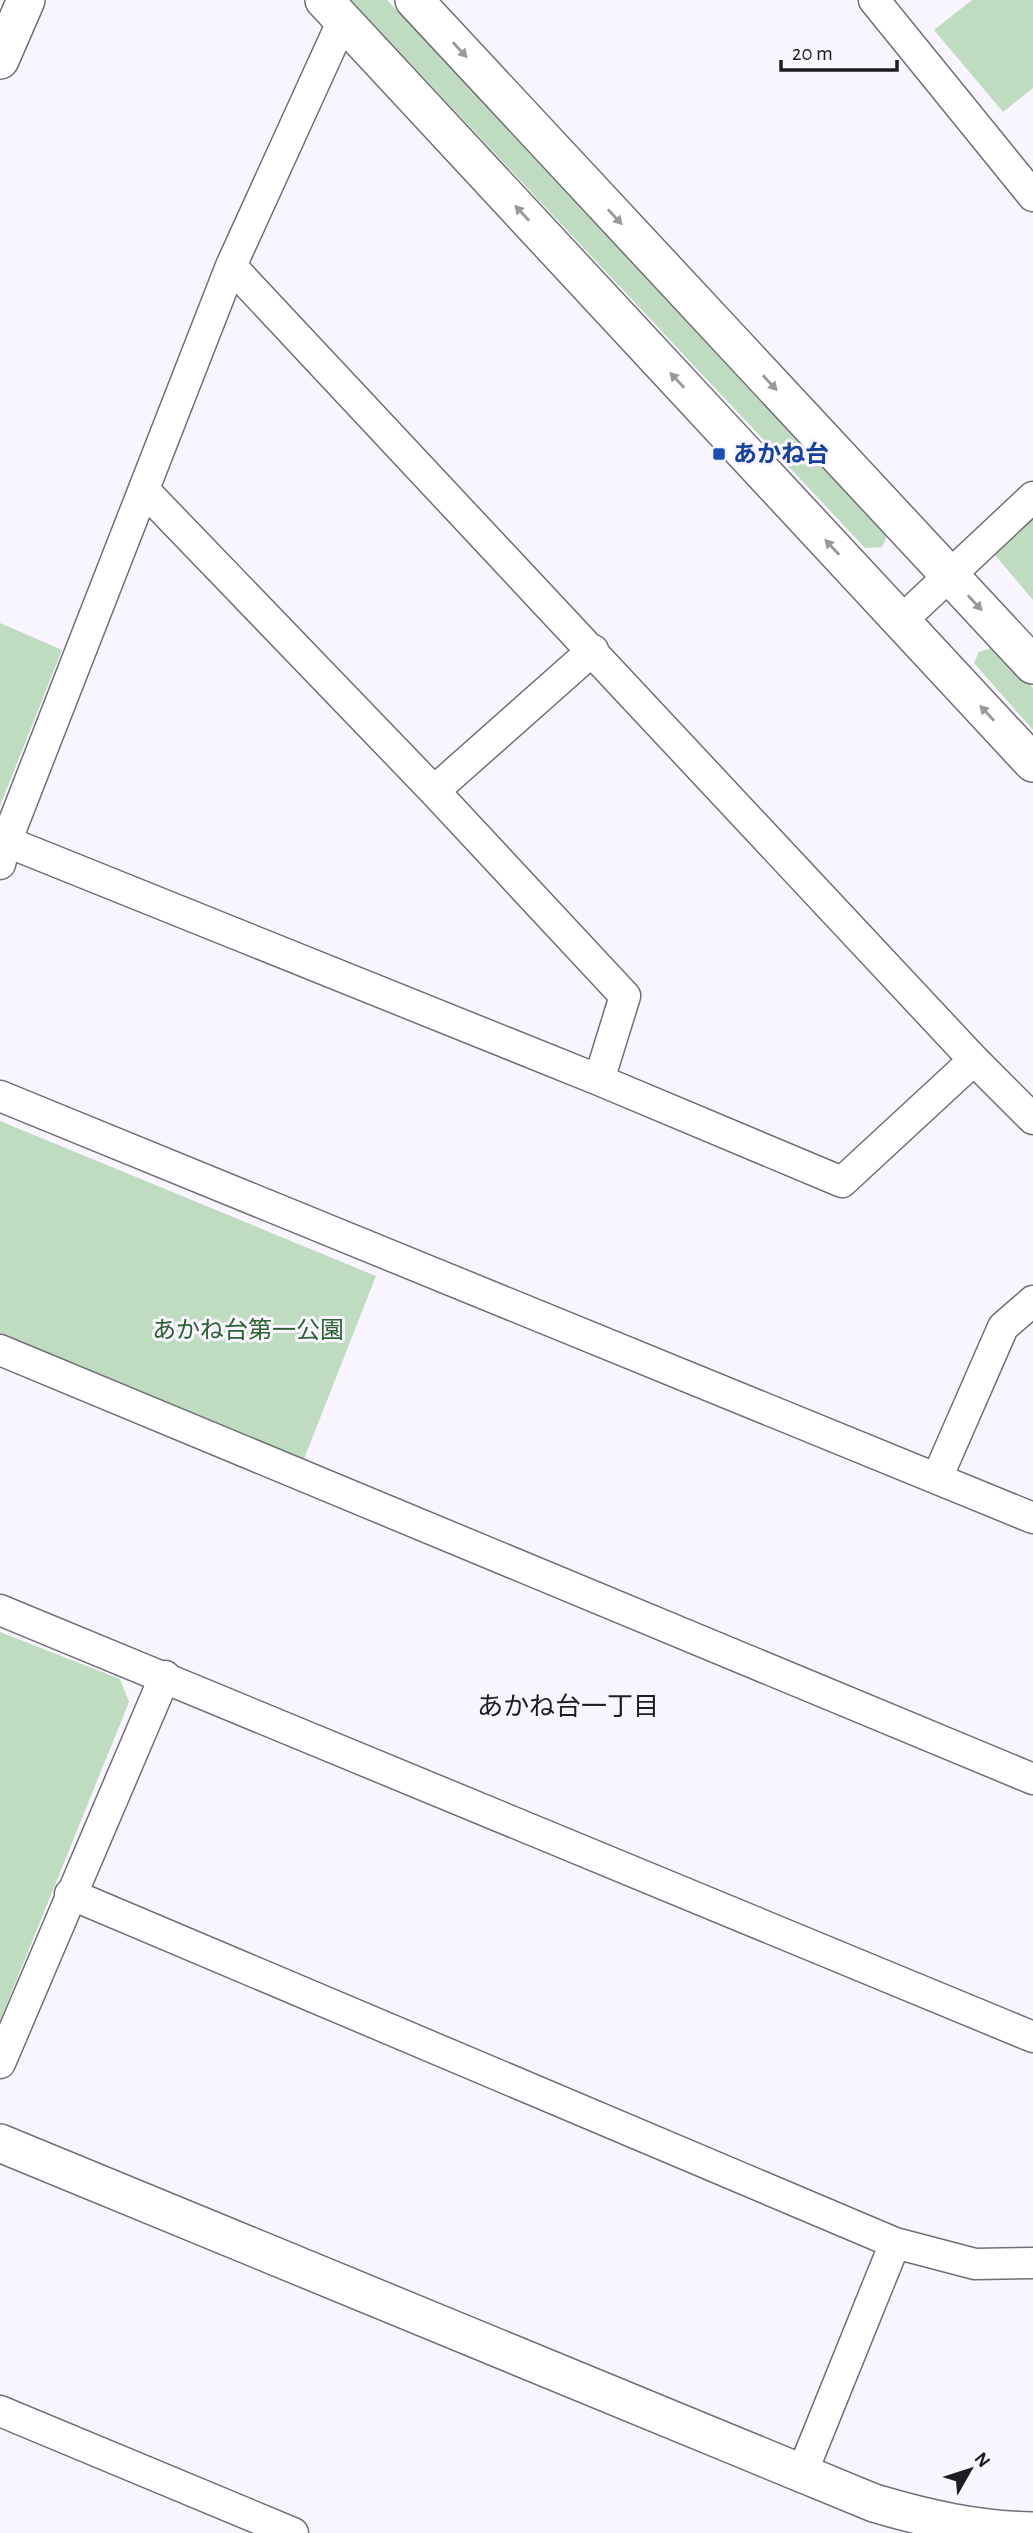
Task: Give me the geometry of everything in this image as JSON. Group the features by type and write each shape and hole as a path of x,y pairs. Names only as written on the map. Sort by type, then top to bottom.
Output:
{"street":[{"path":"4,41 26,0"},
{"path":"414,0 1033,665"},
{"path":"874,0 1033,196"},
{"path":"974,1060 842,1182 598,1080 2,848 333,10 1033,763"},
{"path":"231,267 593,650 974,1060 1033,1119"},
{"path":"145,491 434,791 625,996 598,1080"},
{"path":"901,621 1033,497"},
{"path":"434,791 593,650"},
{"path":"0,1096 1033,1518"},
{"path":"937,1478 1003,1327 1033,1301"},
{"path":"0,1350 1033,1779"},
{"path":"0,1610 1033,2037"},
{"path":"0,2063 164,1676"},
{"path":"70,1894 895,2243 975,2264 1033,2263"},
{"path":"0,2144 874,2503 942,2523 1011,2531"},
{"path":"802,2473 895,2243"},
{"path":"0,2411 293,2533"}],"green space":[{"path":"351,0 387,0 885,531 886,538 882,547 865,548"},
{"path":"972,0 1033,0 1033,88 1003,112 934,30"},
{"path":"1033,518 1033,600 994,554"},
{"path":"0,623 62,650 0,806"},
{"path":"991,648 1005,657 1033,688 1033,730 974,663 979,652"},
{"name":"あかね台第一公園","path":"0,1121 376,1276 304,1459 0,1334"},
{"path":"0,1632 120,1679 129,1702 0,2021"}],"place":[{"name":"あかね台","path":"719,454"}],"district":[{"name":"あかね台一丁目","path":"568,1706"}]}
